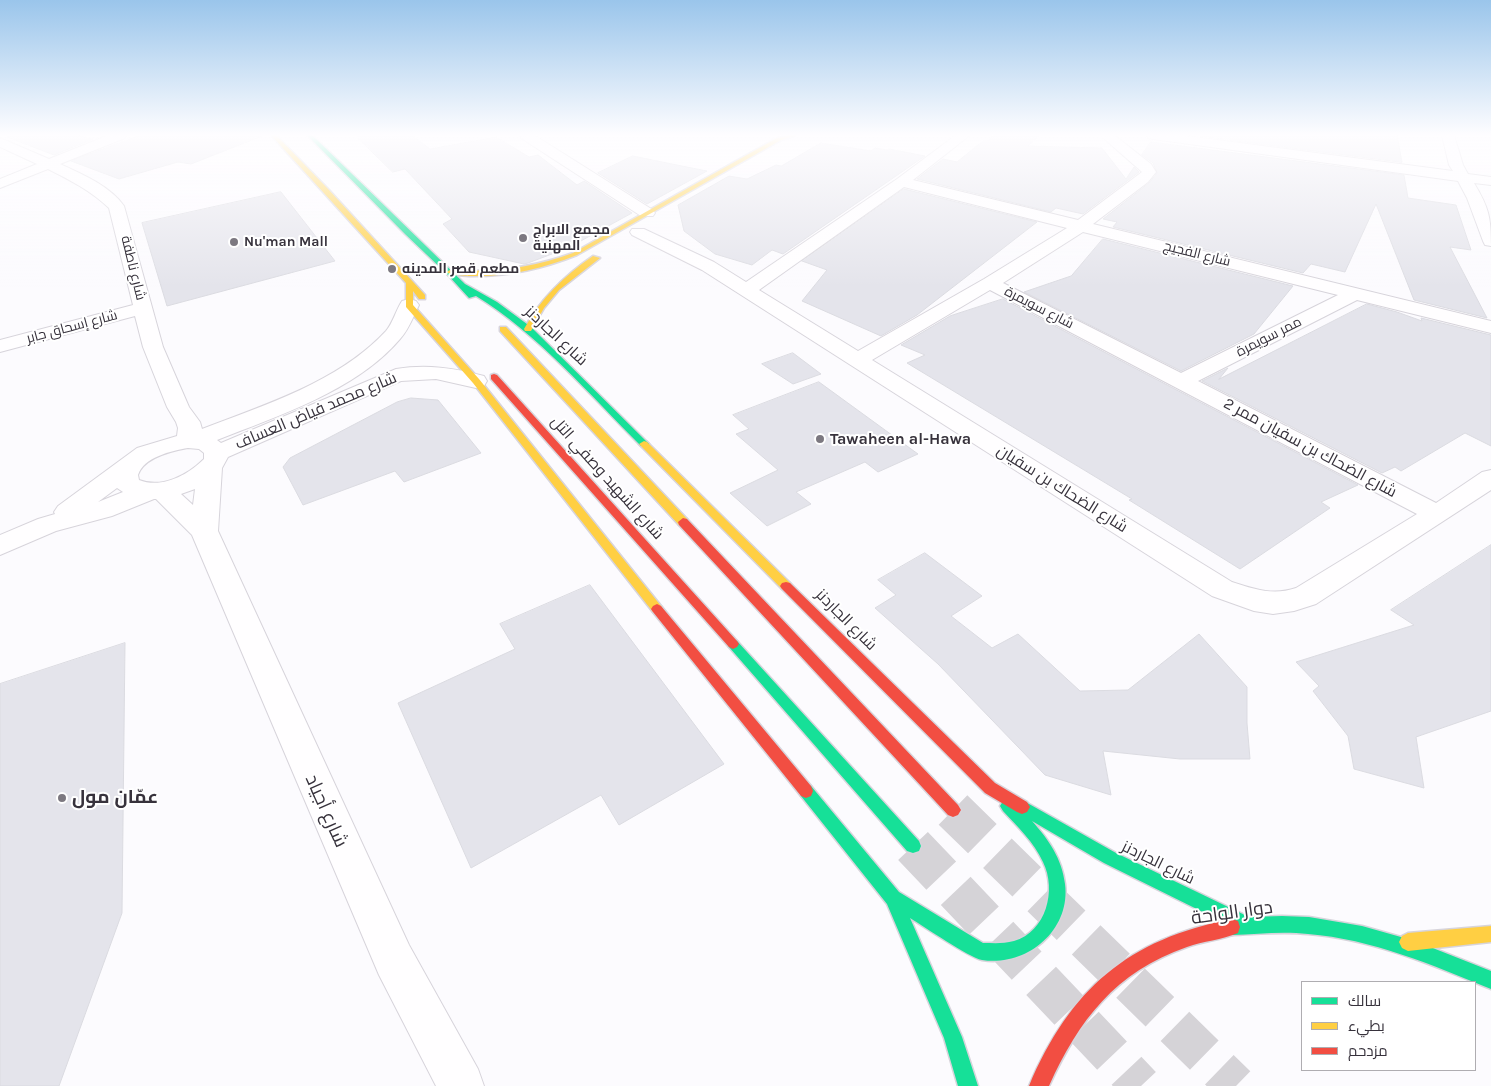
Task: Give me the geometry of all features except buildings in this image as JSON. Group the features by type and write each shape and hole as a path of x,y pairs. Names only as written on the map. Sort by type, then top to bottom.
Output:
{"street":[{"name":"شارع ناطفة","path":"91,186 116,206 153,347 178,407 188,422 191,441"},
{"path":"321,186 346,212 482,376 641,589 893,898 953,1037 968,1086"},
{"name":"شارع الشهيد وصفي التل","path":"360,186 407,233 450,272 953,810"},
{"name":"شارع الضحاك بن سفيان","path":"588,186 638,227 747,290 1222,589 1261,604 1290,602 1306,596 1491,478"},
{"path":"638,227 704,186"},
{"path":"450,272 492,276 537,269 638,227 713,186"},
{"path":"747,290 897,186"},
{"name":"شارع الفجيج","path":"917,186 1491,327"},
{"name":"شارع سويمرة","path":"990,284 1081,226 1135,186"},
{"path":"1468,186 1475,198 1491,241"},
{"path":"528,329 539,306 548,295 573,273 610,250"},
{"name":"شارع الجاردنز","path":"460,284 494,304 528,329 990,788 1110,858 1247,925"},
{"path":"857,360 990,284"},
{"name":"شارع سويمرة","path":"990,284 1182,381"},
{"name":"ممر سويمرة","path":"1182,381 1356,293"},
{"name":"شارع محمد فياض العساف","path":"151,451 176,442 191,441 275,408 362,363 395,333 416,298"},
{"name":"شارع إسحاق جابر","path":"0,346 144,308"},
{"name":"شارع محمد فياض العساف","path":"156,490 191,481 213,461 396,375 414,372 436,372 482,376"},
{"name":"شارع الشهيد وصفي التل","path":"482,376 913,846"},
{"name":"شارع الضحاك بن سفيان ممر 2","path":"1182,381 1437,514"},
{"path":"47,525 92,495 127,469 137,459 151,451 158,443 178,407"},
{"path":"191,441 210,444 213,461"},
{"name":"شارع أجياد","path":"204,531 213,461"},
{"path":"127,469 126,480 128,485 142,490 156,490"},
{"path":"0,546 47,525 116,505 156,490"},
{"name":"شارع أجياد","path":"156,490 204,531 394,960 461,1086"},
{"path":"893,898 934,926 980,951 997,953 1015,952 1040,936 1056,901 1054,865 1025,825 990,788"},
{"name":"دوار الواحة","path":"1039,1086 1060,1041 1088,1002 1122,971 1159,947 1201,932 1247,925 1282,923 1358,932 1399,943 1454,962 1491,980"},
{"path":"1399,943 1491,934"}],"tunnel":[{"path":"953,810 1236,1086"},
{"path":"913,846 1141,1086"}],"traffic: fast":[{"path":"360,186 407,233 450,272 472,296"},
{"path":"460,284 494,304 528,329 644,444"},
{"path":"733,644 913,846"},
{"path":"806,791 893,898 953,1037 968,1086"},
{"path":"893,898 981,951 999,952 1016,949 1031,942 1043,932 1051,918 1057,903 1058,886 1051,859 1034,835 1008,806"},
{"path":"1022,807 1110,858 1247,925"},
{"path":"1232,927 1282,924 1309,925 1362,934 1441,959 1491,980"}],"traffic: slow":[{"path":"322,186 422,297"},
{"path":"450,272 483,274 514,272 559,260 575,254 696,186"},
{"path":"528,329 548,297 566,280 596,258"},
{"path":"409,284 409,305 476,381 657,609"},
{"path":"503,329 683,522"},
{"path":"644,444 786,586"},
{"path":"1408,942 1491,934"}],"traffic: jam":[{"path":"494,377 733,644"},
{"path":"683,522 953,810"},
{"path":"786,586 990,788 1022,807"},
{"path":"657,609 806,791"},
{"path":"1039,1086 1056,1051 1075,1019 1089,1001 1124,970 1165,947 1187,938 1209,931 1232,927"}],"place":[{"name":"مجمع الابراج المهنية","path":"523,238"},
{"name":"Nu'man Mall","path":"234,242"},
{"name":"مطعم قصر المدينه","path":"392,269"},
{"name":"Tawaheen al-Hawa","path":"820,439"},
{"name":"عمّان مول","path":"62,798"}]}
